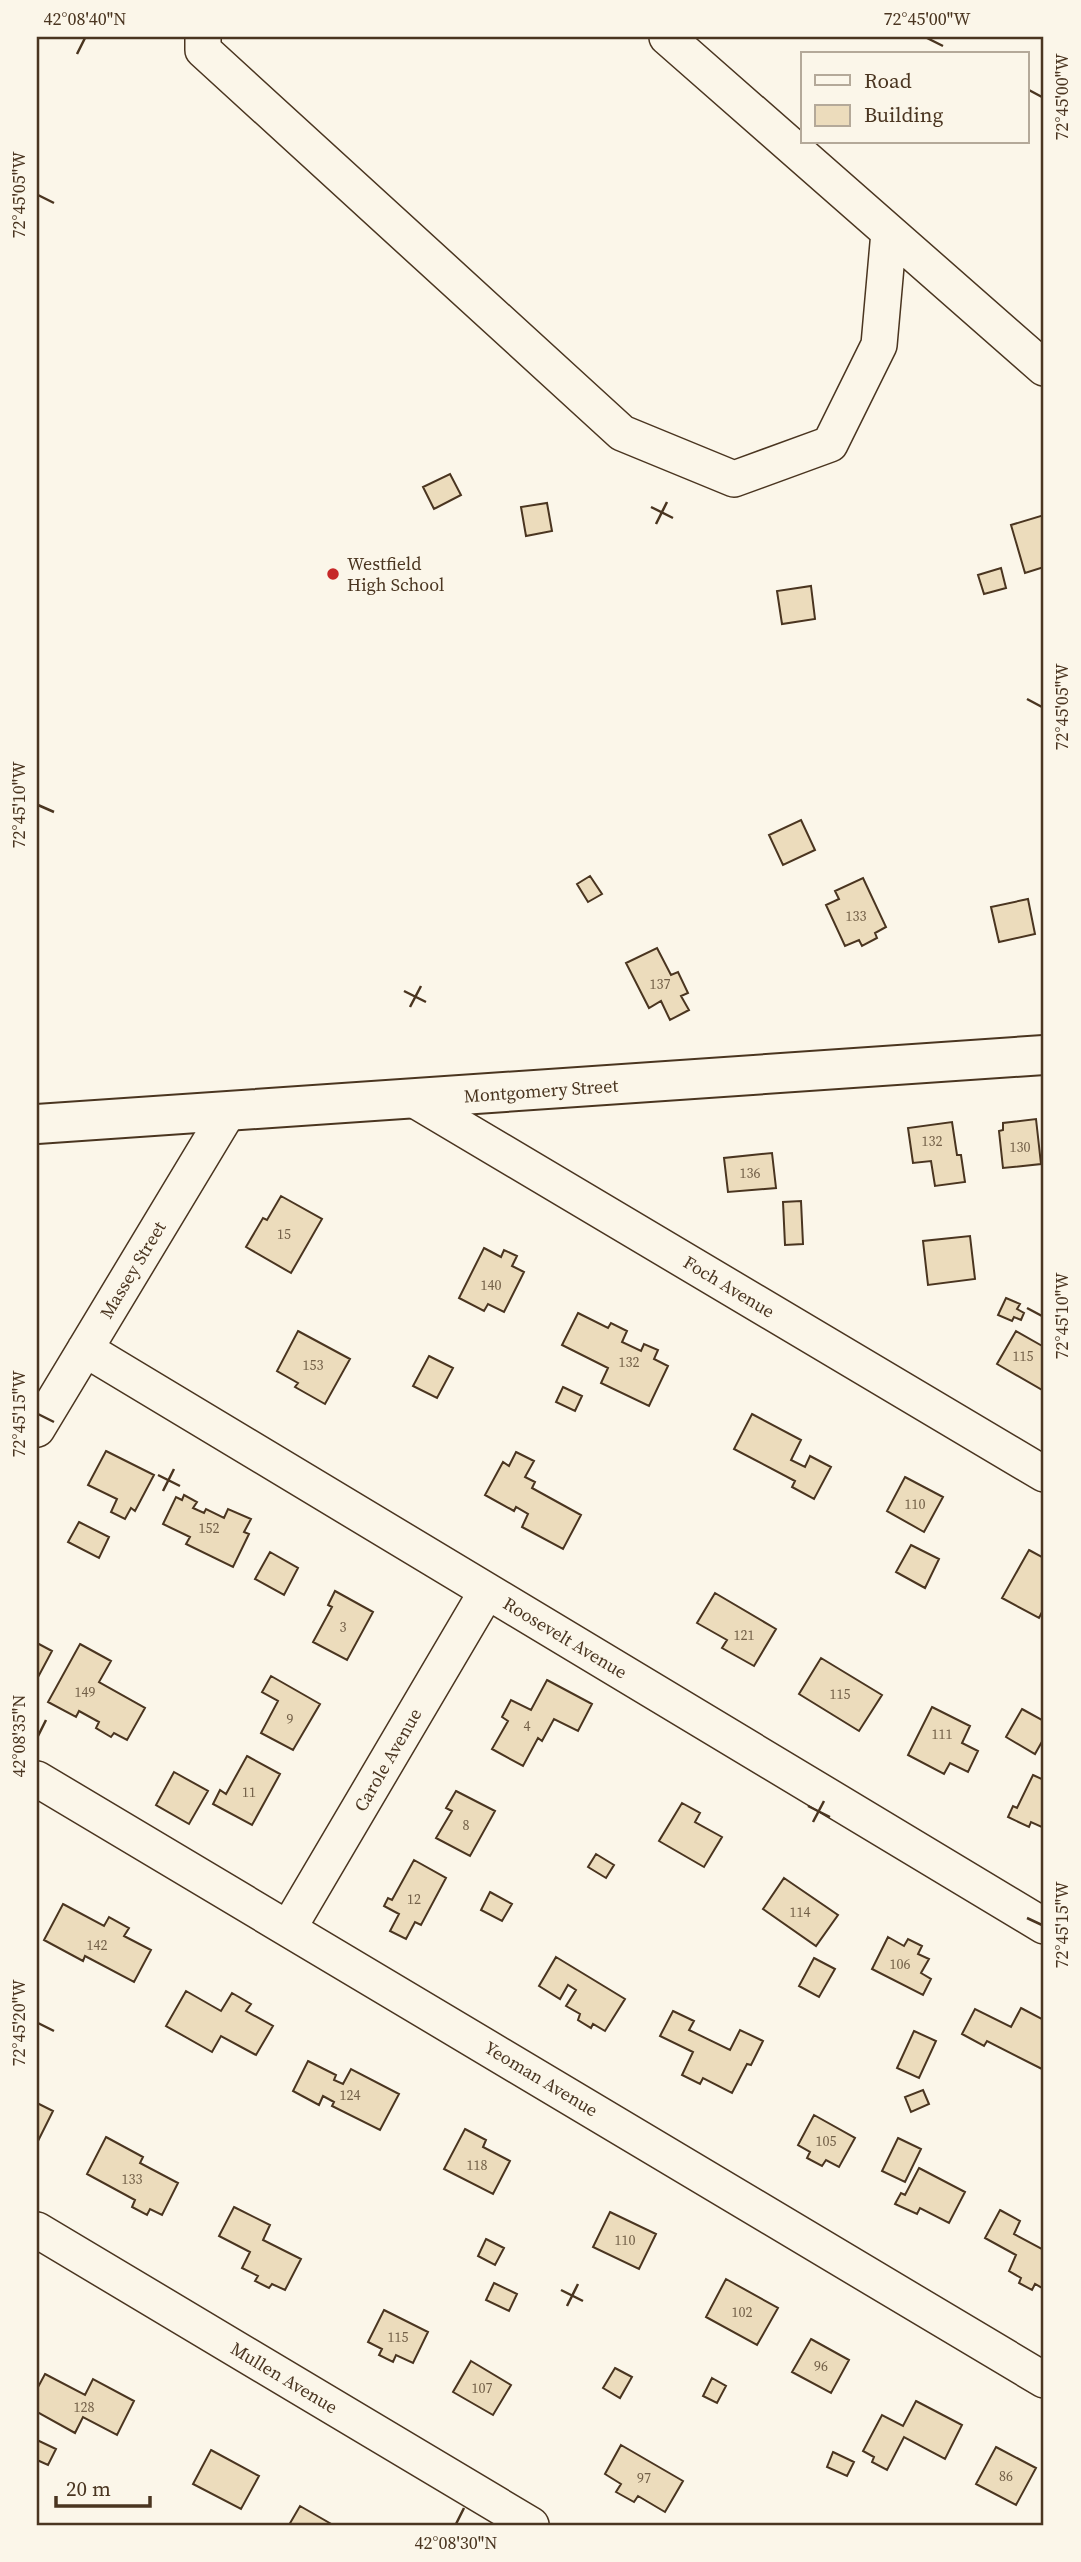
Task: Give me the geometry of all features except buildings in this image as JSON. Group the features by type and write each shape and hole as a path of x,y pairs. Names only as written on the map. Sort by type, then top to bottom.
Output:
{"main road":[{"name":"Montgomery Street","path":"37,1124 1044,1055"}],"street":[{"path":"203,37 203,50 622,433 734,479 830,444 879,345 889,232"},
{"path":"667,37 1044,368"},
{"name":"Foch Avenue","path":"413,1099 1044,1474"},
{"name":"Massey Street","path":"37,1429 228,1112"},
{"name":"Roosevelt Avenue","path":"85,1349 1044,1926"},
{"name":"Carole Avenue","path":"288,1929 487,1591"},
{"name":"Yeoman Avenue","path":"37,1779 1044,2380"},
{"name":"Mullen Avenue","path":"37,2230 531,2525"}],"place":[{"name":"Westfield High School","path":"333,574"}]}
